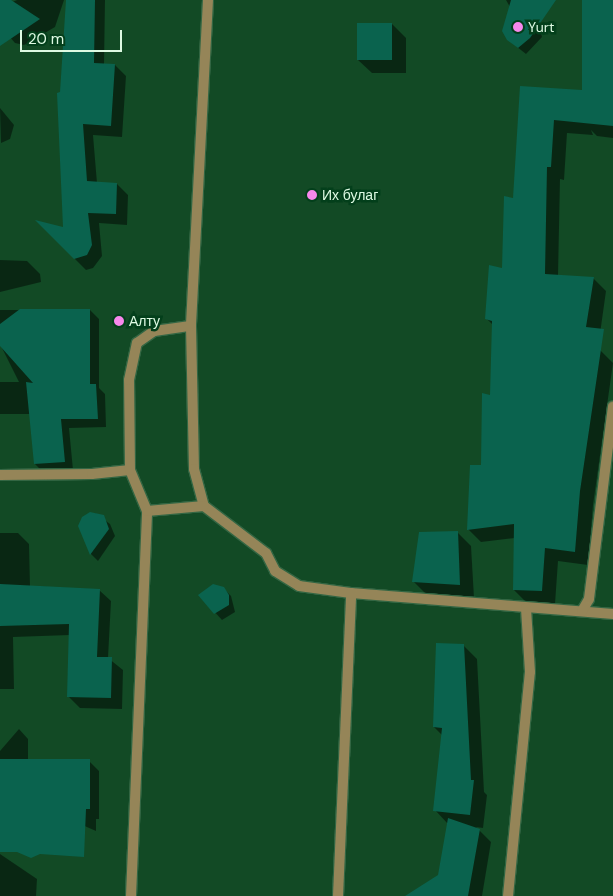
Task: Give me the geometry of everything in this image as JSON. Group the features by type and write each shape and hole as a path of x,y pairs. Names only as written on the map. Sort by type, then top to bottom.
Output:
{"street":[{"path":"208,0 191,326 194,469 204,506 266,553 274,571 299,586 351,594 613,614"},
{"path":"132,896 147,511 130,470 129,380 137,343 154,331 191,326"},
{"path":"582,611 589,599 613,406"},
{"path":"0,475 92,474 130,470"},
{"path":"147,511 204,506"},
{"path":"338,896 351,594"},
{"path":"508,896 530,672 526,608"}],"building":[{"path":"0,0 11,0 40,19 0,46"},
{"path":"66,0 95,0 94,63 115,64 111,126 83,124 87,181 117,183 116,214 88,213 92,245 87,255 74,259 35,220 63,227 57,93 60,92"},
{"path":"511,0 556,0 530,38 518,48 507,40 502,31"},
{"path":"582,0 613,0 613,126 554,120 551,167 547,167 545,274 594,277 586,327 604,329 580,491 575,552 545,548 542,591 513,590 514,524 467,530 470,465 481,465 482,393 490,395 492,321 485,319 489,265 502,268 504,196 513,198 520,86 582,90"},
{"path":"357,23 392,23 392,60 357,60"},
{"path":"20,309 90,309 90,384 96,384 98,419 61,419 65,462 34,464 26,382 33,383 0,346 0,324"},
{"path":"90,512 104,515 109,529 90,555 78,526 82,517"},
{"path":"458,531 460,585 412,582 419,532"},
{"path":"0,584 100,589 97,657 112,657 111,698 67,697 69,624 0,626"},
{"path":"213,584 224,587 229,595 229,605 214,614 198,595"},
{"path":"436,643 464,644 471,780 474,780 470,815 433,811 442,728 433,727"},
{"path":"0,759 90,759 90,809 86,809 84,857 40,854 31,858 17,852 0,852"},
{"path":"448,818 480,829 468,896 405,896 438,875"}],"place":[{"name":"Yurt","path":"518,27"},
{"name":"Их булаг","path":"312,195"},
{"name":"Алту","path":"119,321"}]}
